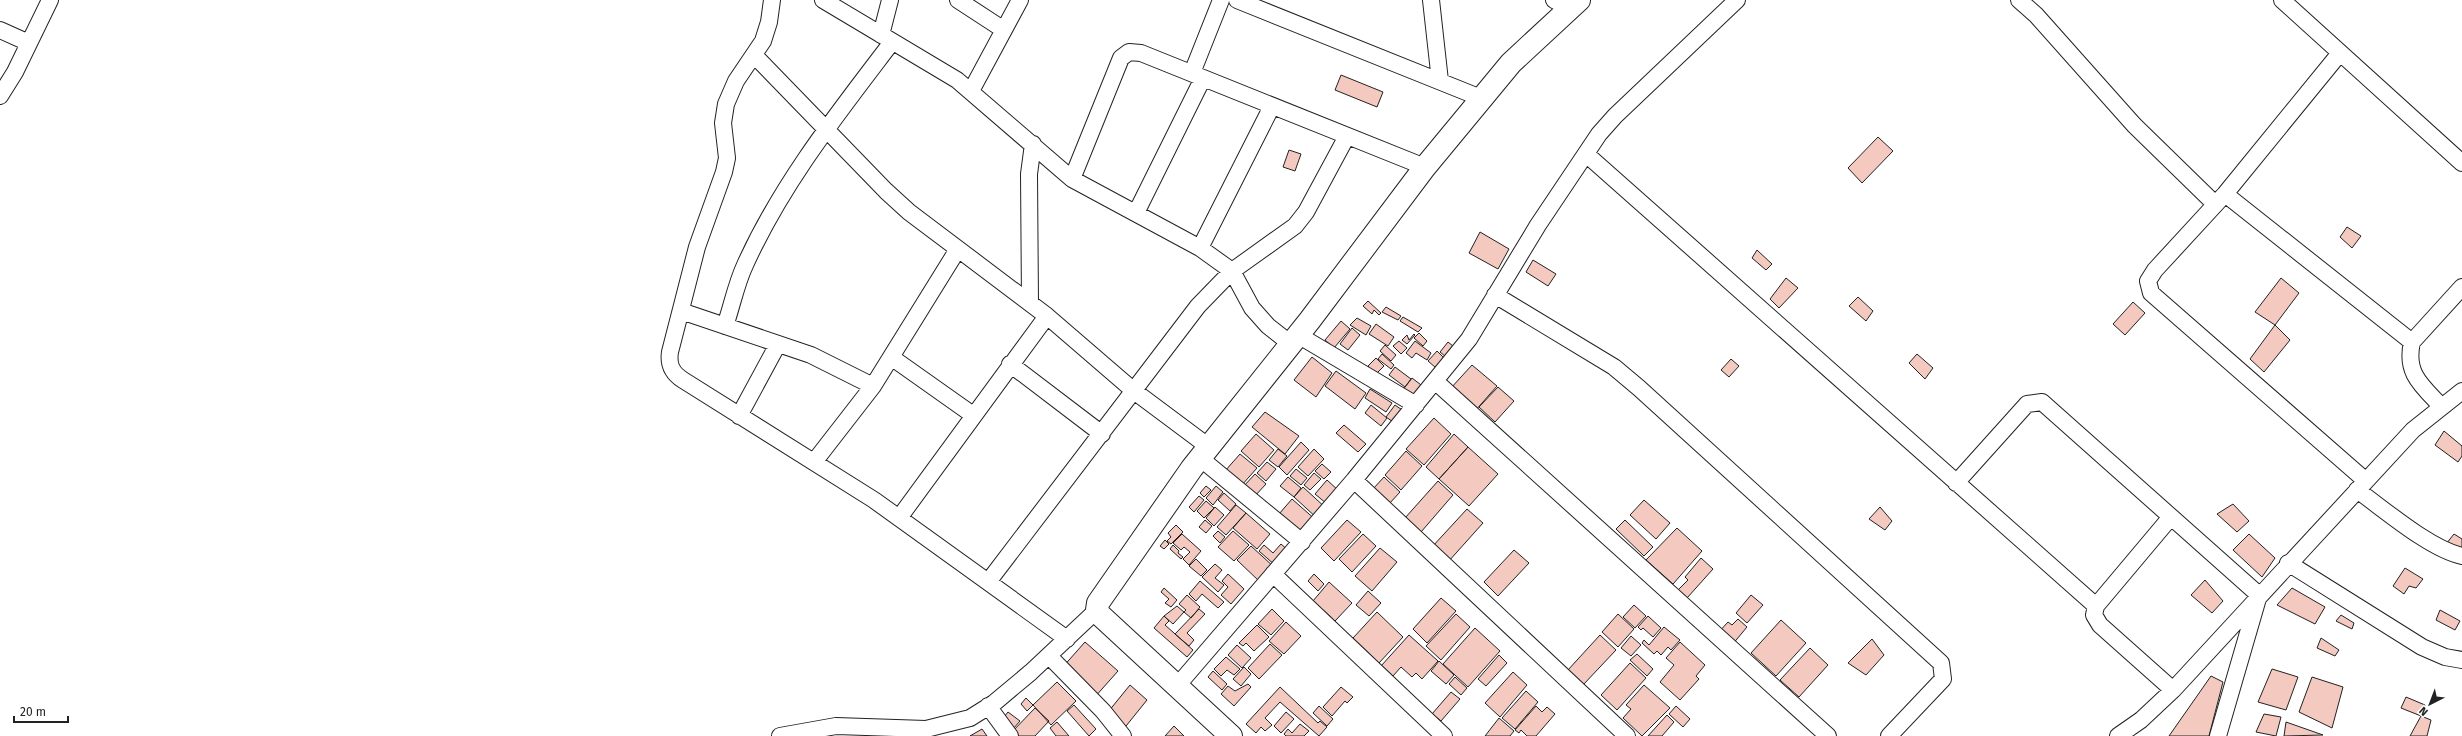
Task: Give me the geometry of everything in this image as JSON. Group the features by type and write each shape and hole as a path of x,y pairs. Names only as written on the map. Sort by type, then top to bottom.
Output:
{"street":[{"path":"0,96 29,43 50,0"},
{"path":"772,0 769,22 763,42 736,80 726,104 723,123 727,158 697,247 670,352 669,360 672,370 683,380 814,462 899,518 1067,639"},
{"path":"823,0 957,80 1072,179 1200,248 1232,271 1252,308 1268,326 1416,405"},
{"path":"725,326 744,266 778,199 887,38 890,0"},
{"path":"958,0 1004,30"},
{"path":"971,91 1020,0"},
{"path":"1136,213 1197,76 1221,0"},
{"path":"1237,0 1481,98"},
{"path":"1431,0 1440,81"},
{"path":"1177,686 1302,542 1469,339 1538,225 1586,154 1616,116 1737,0"},
{"path":"2019,0 2078,61 2134,125 2220,199 2412,342"},
{"path":"2282,0 2462,163"},
{"path":"780,736 836,726 886,732 926,730 963,720 988,706 1049,656 1097,610 1098,603 1204,452 1294,340 1425,167 1511,63 1568,3"},
{"path":"0,30 29,43"},
{"path":"1072,179 1122,58 1129,52 1141,53 1425,167"},
{"path":"2340,53 2220,199 2155,270 2148,280 2151,293 2361,486 2430,542 2452,554 2462,556"},
{"path":"754,55 886,191 958,249 1047,316 1204,452 1302,542"},
{"path":"1200,248 1272,106"},
{"path":"988,582 1198,306 1232,271 1295,226 1306,212 1348,136"},
{"path":"1030,303 1028,174 1033,144"},
{"path":"1586,154 1956,484 2096,606"},
{"path":"814,462 873,386 958,249"},
{"path":"2440,406 2416,379 2410,363 2412,342 2462,287"},
{"path":"1495,295 1614,367 1640,388 1941,663 1943,679 1889,736"},
{"path":"681,311 810,355 873,386"},
{"path":"899,518 1010,364 1047,316"},
{"path":"739,416 778,344"},
{"path":"891,357 973,415"},
{"path":"1010,364 1102,434"},
{"path":"1435,381 1828,736"},
{"path":"2118,736 2141,720 2173,690 2288,563 2413,430 2440,406 2462,391"},
{"path":"1956,484 2027,404 2042,402 2170,518 2259,595"},
{"path":"1354,480 1627,736"},
{"path":"2170,518 2096,606 2094,615 2100,626 2173,690"},
{"path":"2288,563 2422,647 2445,657 2462,660"},
{"path":"1273,574 1444,736"},
{"path":"2218,736 2259,595"},
{"path":"1097,610 1232,736"},
{"path":"1049,656 1102,711 1123,736"},
{"path":"988,706 1010,736"}],"building":[{"path":"1341,75 1383,92 1377,107 1335,90"},
{"path":"1878,137 1893,151 1862,183 1848,168"},
{"path":"1289,150 1301,154 1295,171 1283,167"},
{"path":"2347,227 2361,236 2352,248 2340,237"},
{"path":"1480,232 1509,249 1498,269 1469,253"},
{"path":"1757,250 1772,264 1766,270 1752,258"},
{"path":"1533,260 1556,274 1548,286 1526,272"},
{"path":"1786,278 1798,288 1779,308 1770,299"},
{"path":"2281,278 2299,293 2275,325 2255,312"},
{"path":"1858,297 1873,311 1866,321 1849,306"},
{"path":"1368,301 1381,313 1379,315 1374,310 1372,314 1363,306"},
{"path":"2133,302 2145,313 2125,335 2113,324"},
{"path":"1386,307 1401,316 1398,320 1382,312"},
{"path":"1403,317 1422,328 1418,332 1400,321"},
{"path":"1357,318 1371,326 1366,335 1350,325"},
{"path":"1341,321 1350,329 1334,348 1325,340"},
{"path":"1376,324 1394,337 1388,346 1369,334"},
{"path":"2275,325 2290,340 2264,372 2250,359"},
{"path":"1352,328 1360,335 1348,350 1340,344"},
{"path":"1419,333 1427,341 1423,346 1414,338"},
{"path":"1414,334 1415,335 1407,344 1402,340 1407,335 1409,340"},
{"path":"1399,341 1407,348 1401,354 1393,346"},
{"path":"1415,341 1431,353 1427,360 1416,353 1412,358 1406,353"},
{"path":"1448,342 1453,346 1445,356 1440,352"},
{"path":"1385,345 1396,355 1391,361 1380,351"},
{"path":"1437,351 1445,359 1436,368 1428,361"},
{"path":"1382,354 1394,365 1391,369 1378,359"},
{"path":"1917,354 1933,368 1925,379 1909,363"},
{"path":"1312,357 1332,373 1316,397 1294,380"},
{"path":"1376,358 1384,366 1376,374 1368,366"},
{"path":"1731,359 1739,366 1729,377 1721,370"},
{"path":"1472,365 1497,386 1475,411 1450,389"},
{"path":"1395,367 1411,379 1405,387 1389,375"},
{"path":"1336,371 1366,393 1355,409 1325,386"},
{"path":"1412,378 1425,388 1415,401 1402,391"},
{"path":"1498,387 1514,401 1495,422 1479,407"},
{"path":"1370,389 1392,403 1386,412 1365,398"},
{"path":"1371,405 1387,418 1381,426 1365,413"},
{"path":"1395,405 1405,412 1396,424 1386,417"},
{"path":"1265,412 1299,436 1285,454 1252,427"},
{"path":"1434,418 1451,434 1424,465 1406,449"},
{"path":"1344,425 1366,444 1358,452 1336,433"},
{"path":"2444,431 2462,446 2462,456 2458,462 2435,445"},
{"path":"1256,434 1274,450 1259,467 1241,451"},
{"path":"1454,434 1468,447 1439,479 1426,467"},
{"path":"1301,442 1309,450 1287,475 1279,467"},
{"path":"1468,447 1498,474 1469,506 1439,479"},
{"path":"1278,449 1287,456 1278,467 1269,460"},
{"path":"1314,449 1324,459 1308,476 1298,467"},
{"path":"1406,451 1422,466 1401,490 1385,475"},
{"path":"1240,454 1257,468 1241,486 1225,471"},
{"path":"1267,462 1276,469 1266,481 1257,473"},
{"path":"1322,464 1331,472 1324,479 1315,471"},
{"path":"1296,469 1307,478 1301,485 1290,476"},
{"path":"1314,473 1321,479 1310,490 1304,485"},
{"path":"1255,474 1266,484 1254,497 1243,487"},
{"path":"1288,477 1301,488 1294,497 1280,486"},
{"path":"1384,477 1400,492 1389,504 1373,489"},
{"path":"1327,480 1339,491 1327,504 1315,494"},
{"path":"1438,481 1453,495 1421,532 1405,518"},
{"path":"1206,486 1211,490 1204,497 1200,493"},
{"path":"1216,486 1223,492 1213,505 1206,498"},
{"path":"1303,487 1327,509 1318,519 1294,497"},
{"path":"1224,493 1236,504 1230,511 1218,500"},
{"path":"1199,496 1204,500 1194,512 1189,507"},
{"path":"1292,499 1317,521 1303,536 1279,514"},
{"path":"1644,500 1670,523 1656,539 1630,515"},
{"path":"1206,501 1214,508 1204,518 1197,511"},
{"path":"2233,504 2249,521 2237,532 2217,514"},
{"path":"1236,505 1246,513 1226,535 1217,527"},
{"path":"1215,507 1224,515 1214,526 1206,518"},
{"path":"1880,507 1892,521 1885,530 1869,519"},
{"path":"1467,509 1483,523 1448,562 1432,547"},
{"path":"1246,513 1270,534 1257,549 1233,528"},
{"path":"1205,520 1212,526 1206,533 1199,527"},
{"path":"1347,520 1361,532 1334,561 1321,548"},
{"path":"1625,520 1653,547 1644,556 1616,529"},
{"path":"1176,525 1183,532 1171,544 1167,541 1171,537 1168,533"},
{"path":"1677,528 1702,551 1673,584 1646,560"},
{"path":"1218,531 1225,537 1220,543 1213,536"},
{"path":"1233,531 1249,545 1234,561 1218,547"},
{"path":"1182,534 1201,551 1189,565 1183,559 1190,552 1184,547 1181,550 1173,543"},
{"path":"1363,534 1376,546 1352,572 1339,559"},
{"path":"2249,534 2275,558 2262,577 2233,550"},
{"path":"2454,534 2462,539 2462,552 2446,544"},
{"path":"1165,540 1169,544 1164,549 1160,546"},
{"path":"1281,544 1289,551 1276,566 1259,551 1264,545 1273,553"},
{"path":"1173,545 1179,551 1178,553 1183,557 1181,559 1170,549"},
{"path":"1251,546 1274,567 1260,582 1237,560"},
{"path":"1380,548 1397,562 1372,591 1355,576"},
{"path":"1514,550 1529,563 1498,596 1484,582"},
{"path":"1701,558 1713,569 1687,598 1678,590 1688,580 1685,577"},
{"path":"1196,559 1207,570 1201,576 1189,566"},
{"path":"1215,564 1222,570 1215,578 1224,585 1218,592 1202,577"},
{"path":"2405,568 2423,579 2416,588 2409,586 2404,594 2393,586"},
{"path":"1228,574 1244,589 1231,604 1221,595 1228,587 1222,581"},
{"path":"1314,574 1324,584 1318,591 1308,581"},
{"path":"2205,580 2223,601 2212,613 2191,595"},
{"path":"1200,581 1224,602 1218,608 1202,594 1196,601 1189,594"},
{"path":"1329,582 1352,603 1335,621 1313,601"},
{"path":"1164,588 1177,600 1171,607 1165,603 1169,599 1161,592"},
{"path":"2292,588 2325,607 2315,624 2277,605"},
{"path":"1368,591 1381,603 1369,616 1356,605"},
{"path":"1187,595 1200,607 1191,618 1184,612 1186,610 1179,604"},
{"path":"1751,595 1763,605 1747,623 1736,613"},
{"path":"1441,598 1456,611 1427,643 1413,629"},
{"path":"1634,605 1646,616 1635,628 1623,617"},
{"path":"1177,606 1184,612 1173,624 1164,616"},
{"path":"1199,609 1205,614 1187,633 1194,640 1189,646 1175,634"},
{"path":"1272,609 1284,621 1271,635 1258,624"},
{"path":"2440,610 2460,621 2455,630 2436,620"},
{"path":"1377,612 1403,637 1379,663 1353,638"},
{"path":"1456,614 1470,627 1441,660 1426,646"},
{"path":"1618,614 1634,629 1618,647 1602,632"},
{"path":"2341,615 2354,623 2352,629 2336,621"},
{"path":"1164,616 1169,621 1165,625 1193,650 1187,657 1154,628"},
{"path":"1648,616 1661,628 1653,637 1643,628 1641,630 1638,627"},
{"path":"1738,619 1747,627 1732,645 1718,633 1728,622 1732,625"},
{"path":"1781,620 1806,643 1776,676 1751,653"},
{"path":"1286,622 1301,636 1284,654 1269,641"},
{"path":"1257,625 1269,637 1254,651 1246,643 1243,646 1239,643"},
{"path":"1664,627 1680,640 1671,650 1668,647 1661,655 1657,651 1654,654 1642,643 1644,640 1649,645"},
{"path":"1475,628 1500,651 1468,687 1443,664"},
{"path":"1409,635 1438,661 1422,679 1416,673 1412,677 1401,667 1393,676 1381,666"},
{"path":"1600,635 1616,650 1583,685 1567,671"},
{"path":"1631,636 1641,645 1631,656 1621,648"},
{"path":"2321,638 2339,650 2335,656 2317,648"},
{"path":"1872,639 1884,655 1866,675 1848,663"},
{"path":"1085,642 1118,671 1094,698 1061,669"},
{"path":"1680,642 1705,665 1696,676 1699,679 1680,700 1660,682 1674,665 1666,658"},
{"path":"1270,644 1282,655 1259,679 1248,668"},
{"path":"1237,645 1251,658 1242,668 1228,655"},
{"path":"1810,648 1828,665 1799,697 1780,680"},
{"path":"1637,654 1653,669 1647,676 1630,660"},
{"path":"1499,655 1507,663 1486,686 1478,679"},
{"path":"1226,657 1240,669 1234,675 1227,670 1221,676 1214,669"},
{"path":"1439,661 1454,675 1446,684 1431,671"},
{"path":"1630,663 1646,678 1617,710 1601,695"},
{"path":"1244,667 1251,674 1241,686 1233,679"},
{"path":"2272,669 2298,677 2286,710 2258,702"},
{"path":"1213,671 1227,684 1222,690 1208,677"},
{"path":"1513,672 1527,685 1500,717 1485,703"},
{"path":"2211,676 2223,682 2209,736 2169,736"},
{"path":"1455,677 1467,688 1461,695 1449,684"},
{"path":"2312,677 2343,687 2332,728 2299,712"},
{"path":"1057,682 1076,701 1051,725 1033,705"},
{"path":"1248,684 1251,687 1234,706 1221,694 1228,686 1235,691"},
{"path":"1130,685 1147,700 1122,731 1108,712"},
{"path":"1644,685 1670,708 1642,736 1623,718 1631,709 1626,705"},
{"path":"1280,687 1318,723 1320,721 1327,727 1319,736 1280,702 1265,718 1272,725 1265,731 1261,727 1256,733 1246,724"},
{"path":"1341,687 1353,697 1347,703 1345,701 1332,716 1323,707"},
{"path":"1526,691 1538,702 1515,729 1502,718"},
{"path":"1451,692 1460,699 1441,721 1432,714"},
{"path":"2406,697 2425,705 2421,716 2401,708"},
{"path":"1026,698 1033,705 1027,711 1021,704"},
{"path":"1074,705 1096,729 1089,736 1067,711"},
{"path":"1319,706 1333,719 1327,726 1313,713"},
{"path":"1536,706 1542,712 1547,707 1555,714 1536,736 1527,736 1521,730 1519,733 1515,730"},
{"path":"1676,706 1690,719 1683,727 1669,714"},
{"path":"1035,708 1049,721 1035,736 1015,736 1011,733"},
{"path":"1008,712 1020,721 1013,729 1003,718"},
{"path":"1286,712 1294,719 1281,733 1274,726"},
{"path":"2264,714 2281,717 2276,736 2256,732"},
{"path":"1667,715 1674,722 1662,736 1648,736"},
{"path":"2421,716 2431,720 2427,736 2410,736"},
{"path":"1499,718 1514,731 1510,736 1485,736"},
{"path":"1057,722 1069,736 1056,736 1050,728"},
{"path":"2286,722 2323,735 2284,736"},
{"path":"1300,724 1309,731 1304,736 1286,736 1284,734 1288,729 1292,733"},
{"path":"1174,726 1184,736 1165,736"},
{"path":"982,729 987,736 970,736"}]}
